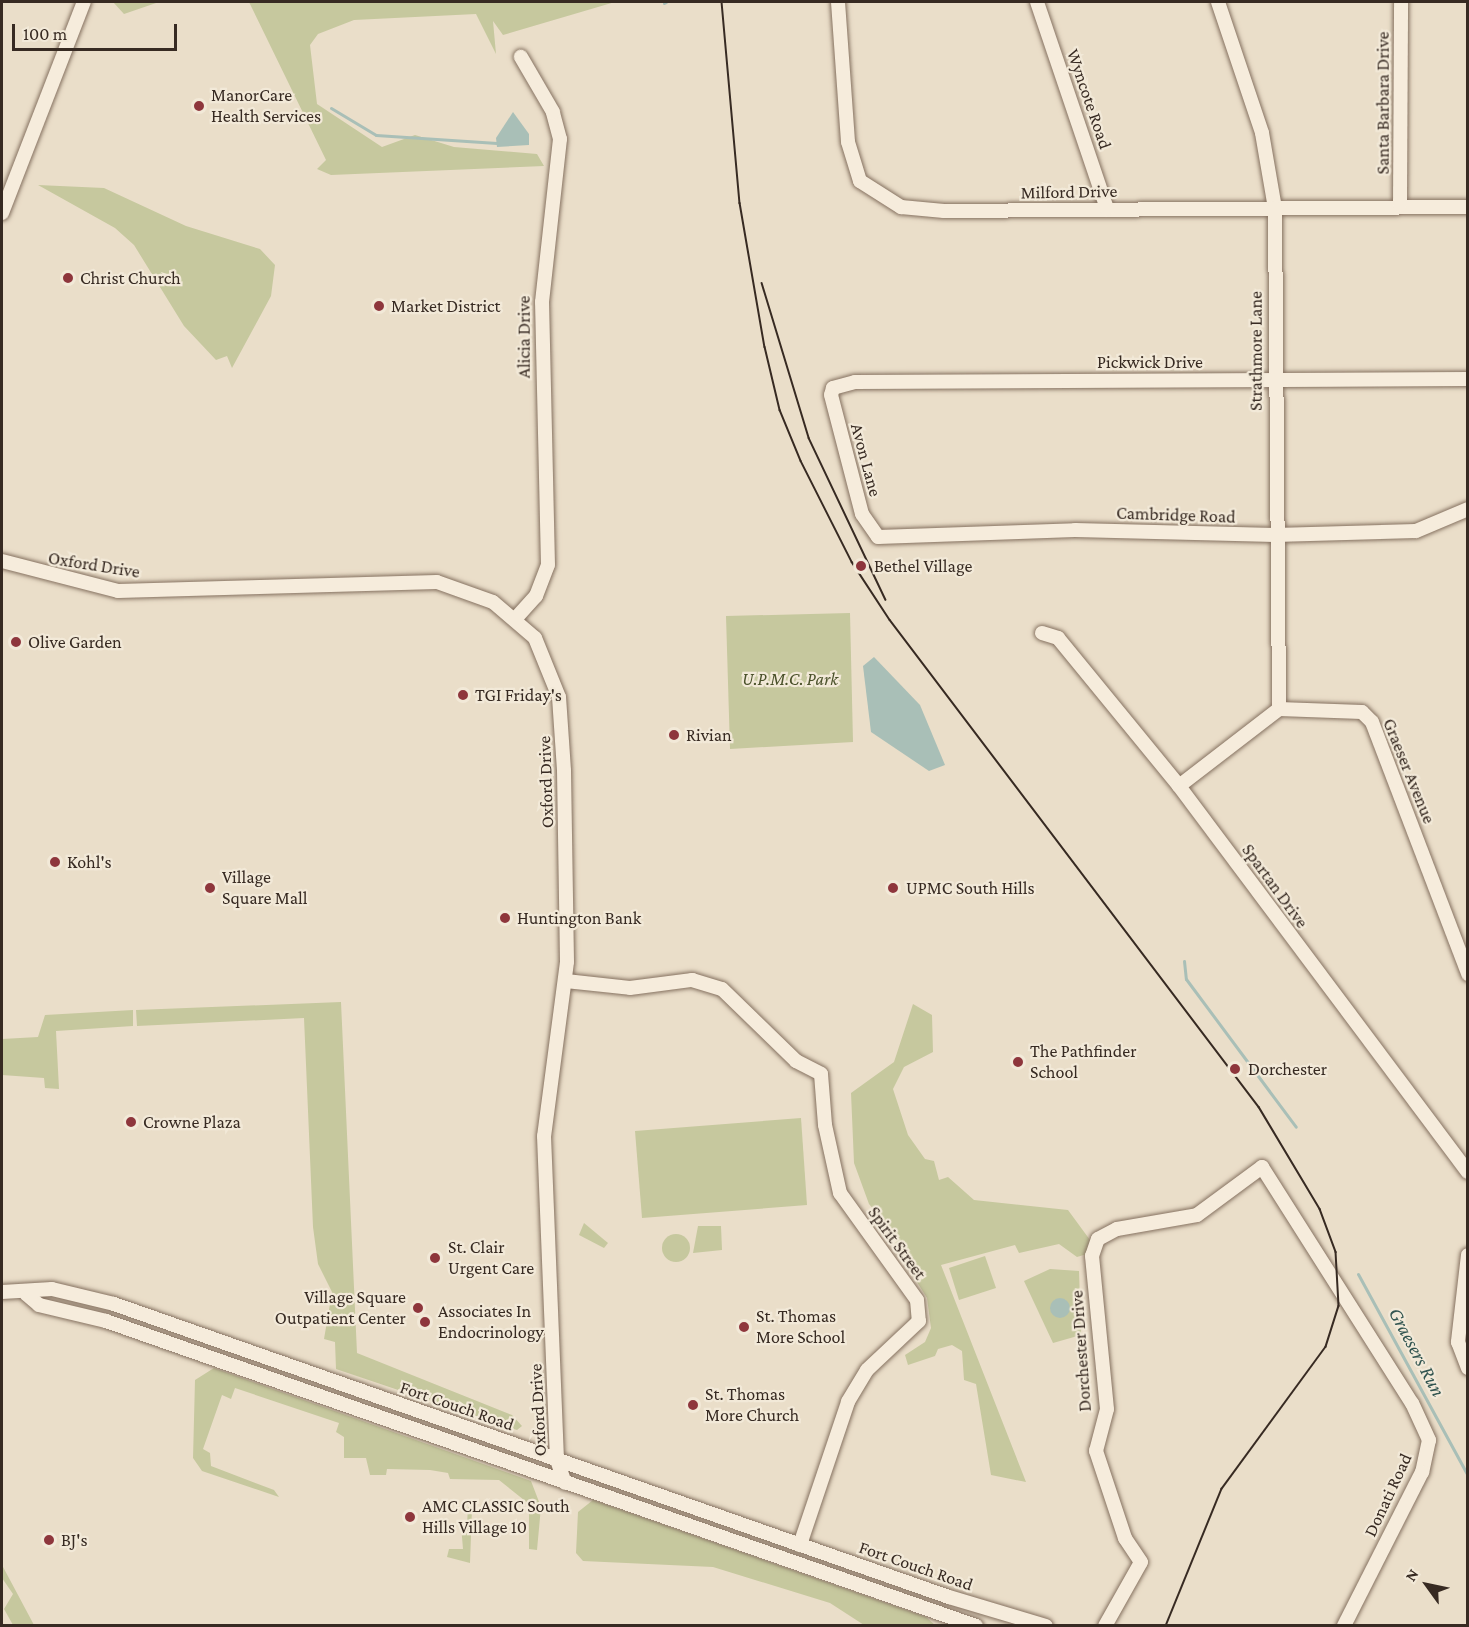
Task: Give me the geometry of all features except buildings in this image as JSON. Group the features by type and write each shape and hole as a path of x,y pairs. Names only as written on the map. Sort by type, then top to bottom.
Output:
{"street":[{"path":"2,213 84,2"},
{"name":"Milford Drive","path":"838,2 848,142 860,182 878,197 901,207 944,211 1400,205 1467,207"},
{"name":"Wyncote Road","path":"1037,2 1107,209"},
{"name":"Strathmore Lane","path":"1218,2 1262,133 1275,208 1275,535 1279,709"},
{"name":"Santa Barbara Drive","path":"1400,205 1401,2"},
{"name":"Alicia Drive","path":"516,618 536,596 548,565 542,291 560,139 554,112 521,57"},
{"name":"Pickwick Drive","path":"833,388 855,382 1467,379"},
{"name":"Avon Lane","path":"833,388 844,454 862,513 878,537"},
{"name":"Cambridge Road","path":"878,537 1075,530 1275,535 1416,531 1467,508"},
{"name":"Oxford Drive","path":"2,561 118,591 437,582 475,592 516,618 545,655 562,716 566,981 544,1136 557,1460 565,1482"},
{"name":"Spartan Drive","path":"1042,633 1058,638 1179,786 1467,1172"},
{"path":"1179,786 1279,709"},
{"name":"Graeser Avenue","path":"1279,709 1362,712 1372,722 1467,974"},
{"name":"Spirit Street","path":"566,981 630,988 692,980 722,989 796,1061 821,1074 825,1125 840,1192 917,1300 919,1321 857,1385 800,1545"},
{"name":"Dorchester Drive","path":"1106,1626 1141,1562 1125,1538 1096,1450 1107,1409 1092,1256 1098,1239 1117,1229 1197,1215 1262,1167"},
{"name":"Donati Road","path":"1262,1167 1412,1403 1429,1440 1422,1472 1344,1626"},
{"path":"1467,1255 1458,1342 1467,1368"},
{"name":"Fort Couch Road","path":"2,1292 26,1294 52,1289 114,1304 966,1603 1046,1626"},
{"name":"Fort Couch Road","path":"26,1294 39,1305 106,1321 965,1624"},
{"path":"549,1477 557,1460"},
{"path":"965,1624 966,1603"}],"green space":[{"path":"113,2 159,2 124,14"},
{"path":"249,2 615,2 503,35 493,21 496,54 476,14 354,20 318,34 310,45 317,104 382,147 415,135 454,147 537,154 544,166 331,175 317,169 326,160"},
{"path":"38,185 104,188 186,226 260,249 275,265 271,296 232,368 227,356 216,360 184,326 134,245 115,228"},
{"name":"U.P.M.C. Park","path":"850,613 853,742 730,749 726,616"},
{"path":"341,1002 357,1353 512,1415 522,1426 517,1430 336,1369 335,1342 324,1339 332,1292 318,1264 313,1227 304,1018 137,1026 136,1010"},
{"path":"913,1004 932,1015 933,1052 904,1067 893,1089 908,1135 925,1159 934,1161 939,1180 948,1177 974,1200 1068,1210 1090,1240 1087,1254 1077,1257 1059,1244 1019,1253 1015,1245 941,1265 1026,1482 991,1475 976,1384 964,1380 962,1351 952,1345 938,1349 935,1356 908,1365 905,1355 925,1342 931,1328 927,1298 895,1247 896,1236 869,1204 854,1163 851,1093 894,1062"},
{"path":"133,1010 133,1026 56,1031 59,1089 45,1088 44,1078 2,1075 2,1039 38,1037 45,1015"},
{"path":"801,1118 807,1205 642,1218 635,1131"},
{"path":"584,1223 608,1243 604,1248 579,1235"},
{"path":"698,1226 721,1226 722,1250 693,1253"},
{"path":"676,1234 686,1238 690,1248 686,1258 676,1262 666,1258 662,1248 666,1238"},
{"path":"985,1256 996,1288 959,1300 949,1268"},
{"path":"1050,1269 1079,1271 1081,1335 1053,1343 1024,1281"},
{"path":"214,1368 531,1481 541,1507 537,1550 529,1549 529,1504 499,1480 450,1479 448,1473 430,1470 387,1469 386,1475 370,1475 366,1458 344,1458 344,1437 336,1432 339,1423 235,1388 231,1399 222,1395 203,1449 210,1453 211,1466 274,1490 279,1497 202,1471 193,1458 195,1380"},
{"path":"593,1500 926,1617 935,1625 864,1625 830,1603 713,1567 583,1561 576,1553 578,1512"},
{"path":"468,1507 472,1508 470,1563 447,1557 449,1549 463,1549 461,1525 467,1525"},
{"path":"2,1565 34,1625 13,1625 4,1609 13,1594 2,1578"}],"water":[{"path":"513,112 529,134 529,145 497,147 496,138"},
{"path":"874,657 920,705 945,765 929,771 871,732 863,666"},
{"path":"1056,1298 1064,1298 1070,1304 1070,1312 1064,1318 1056,1318 1050,1312 1050,1304"}],"waterway":[{"path":"331,108 376,135 497,143"},
{"name":"Graesers Run","path":"1184,961 1186,979 1296,1127"},
{"name":"Graesers Run","path":"1358,1274 1468,1476"}],"tram line":[{"path":"722,2 740,203 765,347 780,410 801,461 852,562 890,620 1259,1107 1320,1209 1336,1252 1339,1306 1326,1347 1222,1489 1166,1626"},
{"path":"762,283 809,438 886,600"}],"place":[{"name":"ManorCare Health Services","path":"199,106"},
{"name":"Christ Church","path":"68,278"},
{"name":"Market District","path":"379,306"},
{"name":"Bethel Village","path":"861,566"},
{"name":"Olive Garden","path":"16,642"},
{"name":"TGI Friday's","path":"463,695"},
{"name":"Rivian","path":"674,735"},
{"name":"Kohl's","path":"55,862"},
{"name":"Village Square Mall","path":"210,888"},
{"name":"UPMC South Hills","path":"893,888"},
{"name":"Huntington Bank","path":"505,918"},
{"name":"The Pathfinder School","path":"1018,1062"},
{"name":"Dorchester","path":"1235,1069"},
{"name":"Crowne Plaza","path":"131,1122"},
{"name":"St. Clair Urgent Care","path":"435,1258"},
{"name":"Village Square Outpatient Center","path":"418,1308"},
{"name":"Associates In Endocrinology","path":"425,1322"},
{"name":"St. Thomas More School","path":"744,1327"},
{"name":"St. Thomas More Church","path":"693,1405"},
{"name":"AMC CLASSIC South Hills Village 10","path":"410,1517"},
{"name":"BJ's","path":"49,1540"}]}
